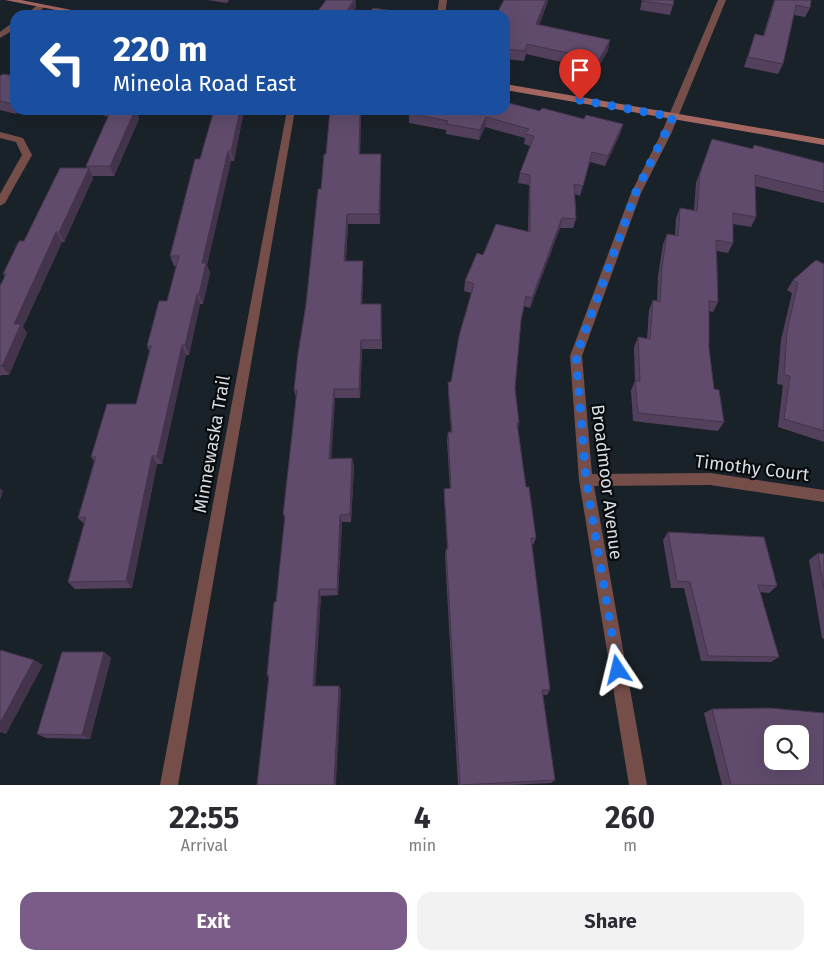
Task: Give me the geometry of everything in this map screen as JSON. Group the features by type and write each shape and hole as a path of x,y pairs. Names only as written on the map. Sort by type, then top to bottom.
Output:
{"street":[{"path":"9,0 65,10"},
{"name":"Broadmoor Avenue","path":"638,785 586,480 576,356 636,192 673,117 722,0"},
{"path":"36,10 42,6"},
{"path":"510,88 824,142"},
{"name":"Minnewaska Trail","path":"169,785 290,115"},
{"path":"0,136 20,140 27,155 0,203"},
{"name":"Timothy Court","path":"586,480 710,478 824,496"}],"building":[{"path":"326,0 354,0 347,10 319,10"},
{"path":"504,0 546,0 536,24 610,40 599,60 527,44 525,51 510,50 510,10 499,10"},
{"path":"642,0 674,0 673,5"},
{"path":"775,0 811,0 810,8 796,5 783,64 748,57 755,34 764,36"},
{"path":"3,74 10,75 10,104 0,101 0,76"},
{"path":"510,103 540,111 542,108 584,119 586,115 623,124 608,156 592,152 583,186 574,184 576,219 562,218 532,298 526,296 521,320 515,388 519,423 517,423 526,487 529,487 536,538 531,538 550,690 542,690 555,780 460,785 444,489 451,488 448,432 452,432 448,382 451,382 459,336 474,284 465,281 477,253 483,255 496,224 530,232 530,175 520,173 534,136 525,134 529,129 486,117 480,130 446,124 448,121 419,115 510,115"},
{"path":"109,115 133,115 110,166 86,166"},
{"path":"213,115 239,115 231,151 228,151 202,263 206,263 199,294 197,294 185,345 182,345 157,456 152,456 126,581 68,582 86,517 78,518 96,457 91,457 107,404 136,404 151,346 147,346 159,301 167,301 179,256 170,256 195,159 200,159"},
{"path":"330,115 360,115 359,154 381,154 379,214 347,214 344,261 363,261 361,304 381,304 381,340 361,340 359,389 334,389 329,459 352,458 350,514 340,515 337,589 319,589 313,686 339,686 334,785 257,785 269,675 267,675 274,602 276,602 285,515 283,515 297,390 294,390 298,353 306,305 318,189 321,189 324,154 326,154"},
{"path":"712,139 753,149 754,145 824,163 824,192 755,175 756,217 733,213 733,243 716,240 718,302 709,301 709,348 714,389 719,390 724,422 638,413 635,381 640,381 638,337 650,339 653,300 660,302 662,266 667,234 678,236 680,208 697,211 700,173"},
{"path":"60,168 89,168 59,232 56,232 14,324 21,324 2,366 0,366 0,286 6,274 3,274 19,241 24,241"},
{"path":"816,260 824,264 824,431 784,419 790,376 784,375 787,331 798,283 793,280"},
{"path":"668,532 764,537 777,586 758,585 779,657 708,656 690,582 677,581"},
{"path":"818,553 824,554 824,590"},
{"path":"0,650 34,660 0,723"},
{"path":"62,652 104,652 82,735 37,734"},
{"path":"770,708 824,713 824,785 731,785 712,709"}],"route":[{"path":"580,100 673,117 636,192 576,356 586,480 618,670"}]}
